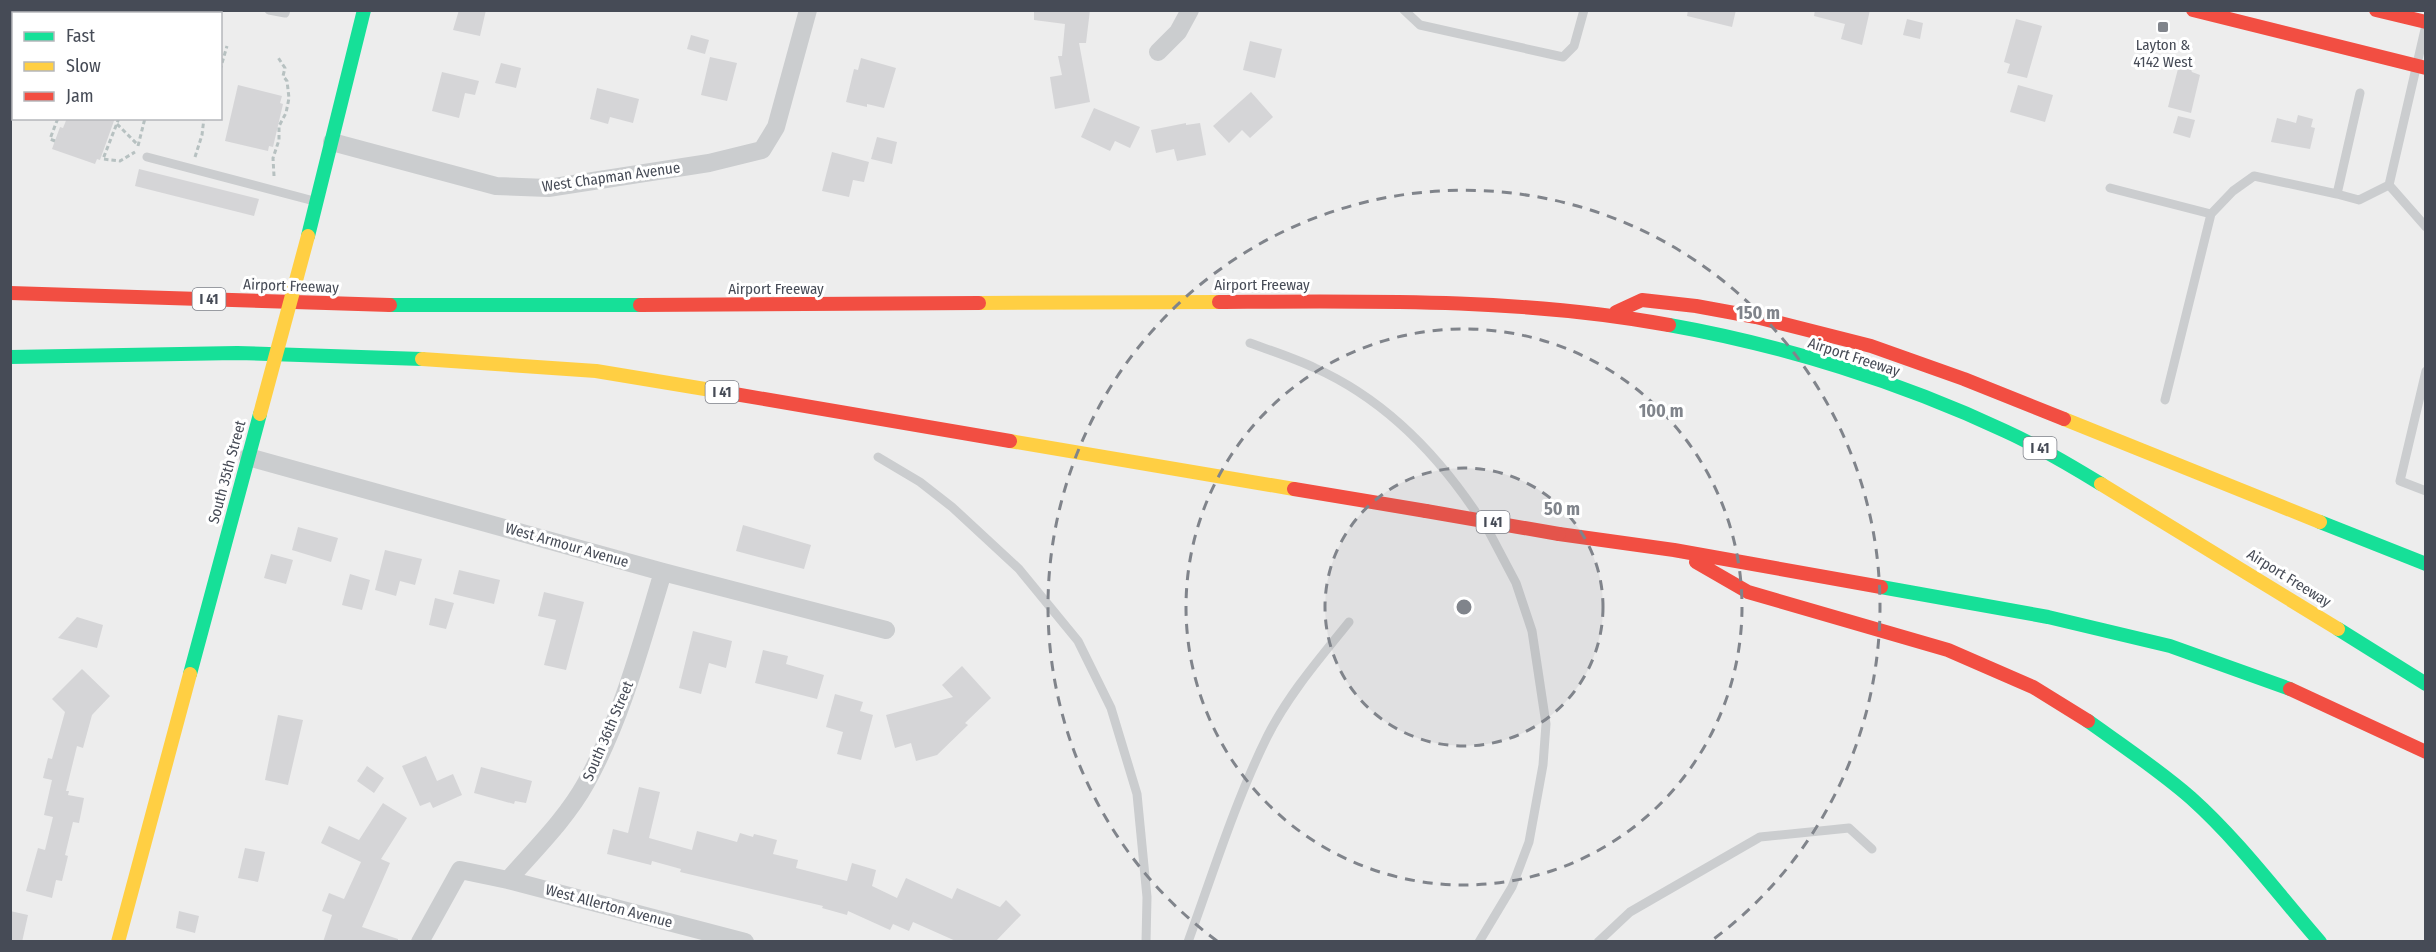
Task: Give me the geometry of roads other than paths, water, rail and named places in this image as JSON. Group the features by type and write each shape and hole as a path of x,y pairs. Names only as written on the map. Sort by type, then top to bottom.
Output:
{"main road":[{"name":"South 35th Street","path":"118,942 308,236 364,10"},
{"path":"2193,10 2421,67"},
{"path":"2376,10 2426,24"},
{"name":"Airport Freeway","path":"10,293 407,306 1380,301 1523,307 1609,315 1771,348 1842,369 1961,411 2006,431 2047,452 2218,552 2426,684"},
{"path":"1609,315 1641,300 1756,317 1871,346 1964,379 2426,564"},
{"name":"I 41","path":"10,357 237,353 452,360 596,371 1559,534 1674,550 2049,617 2170,646 2291,689 2426,752"},
{"path":"1674,550 1748,592 1948,650 2033,687 2077,713 2157,770 2192,799 2230,838 2320,942"}],"street":[{"path":"1158,52 1178,32 1190,10"},
{"name":"West Chapman Avenue","path":"332,142 496,186 548,188 709,163 762,150 776,127 806,18"},
{"name":"West Armour Avenue","path":"248,457 663,572 886,630"},
{"name":"South 36th Street","path":"508,880 559,823 585,785 627,689 663,572"},
{"path":"420,942 460,870 508,880"},
{"name":"West Allerton Avenue","path":"508,880 745,942"}],"lane":[{"path":"269,10 285,14 286,10"},
{"path":"1404,10 1420,25 1563,57 1574,46 1584,10"},
{"path":"2165,400 2211,214 2233,190 2254,176 2359,200 2389,185 2421,67 2426,24"},
{"path":"2337,194 2360,93"},
{"path":"147,157 317,201"},
{"path":"2389,185 2426,227"},
{"path":"2110,188 2211,214"},
{"path":"1250,343 1315,368 1344,383 1372,401 1413,436 1451,475 1489,531 1516,583 1532,631 1546,724 1544,765 1529,842 1512,886 1479,942"},
{"path":"2426,371 2400,481 2426,491"},
{"path":"878,457 920,482 952,507 1019,568 1078,641 1111,708 1137,794 1147,897 1146,942"},
{"path":"1188,942 1245,789 1268,736 1291,698 1349,622"},
{"path":"1598,942 1630,912 1760,837 1849,828 1872,849"}],"place":[{"name":"Layton & 4142 West","path":"2163,27"}]}
